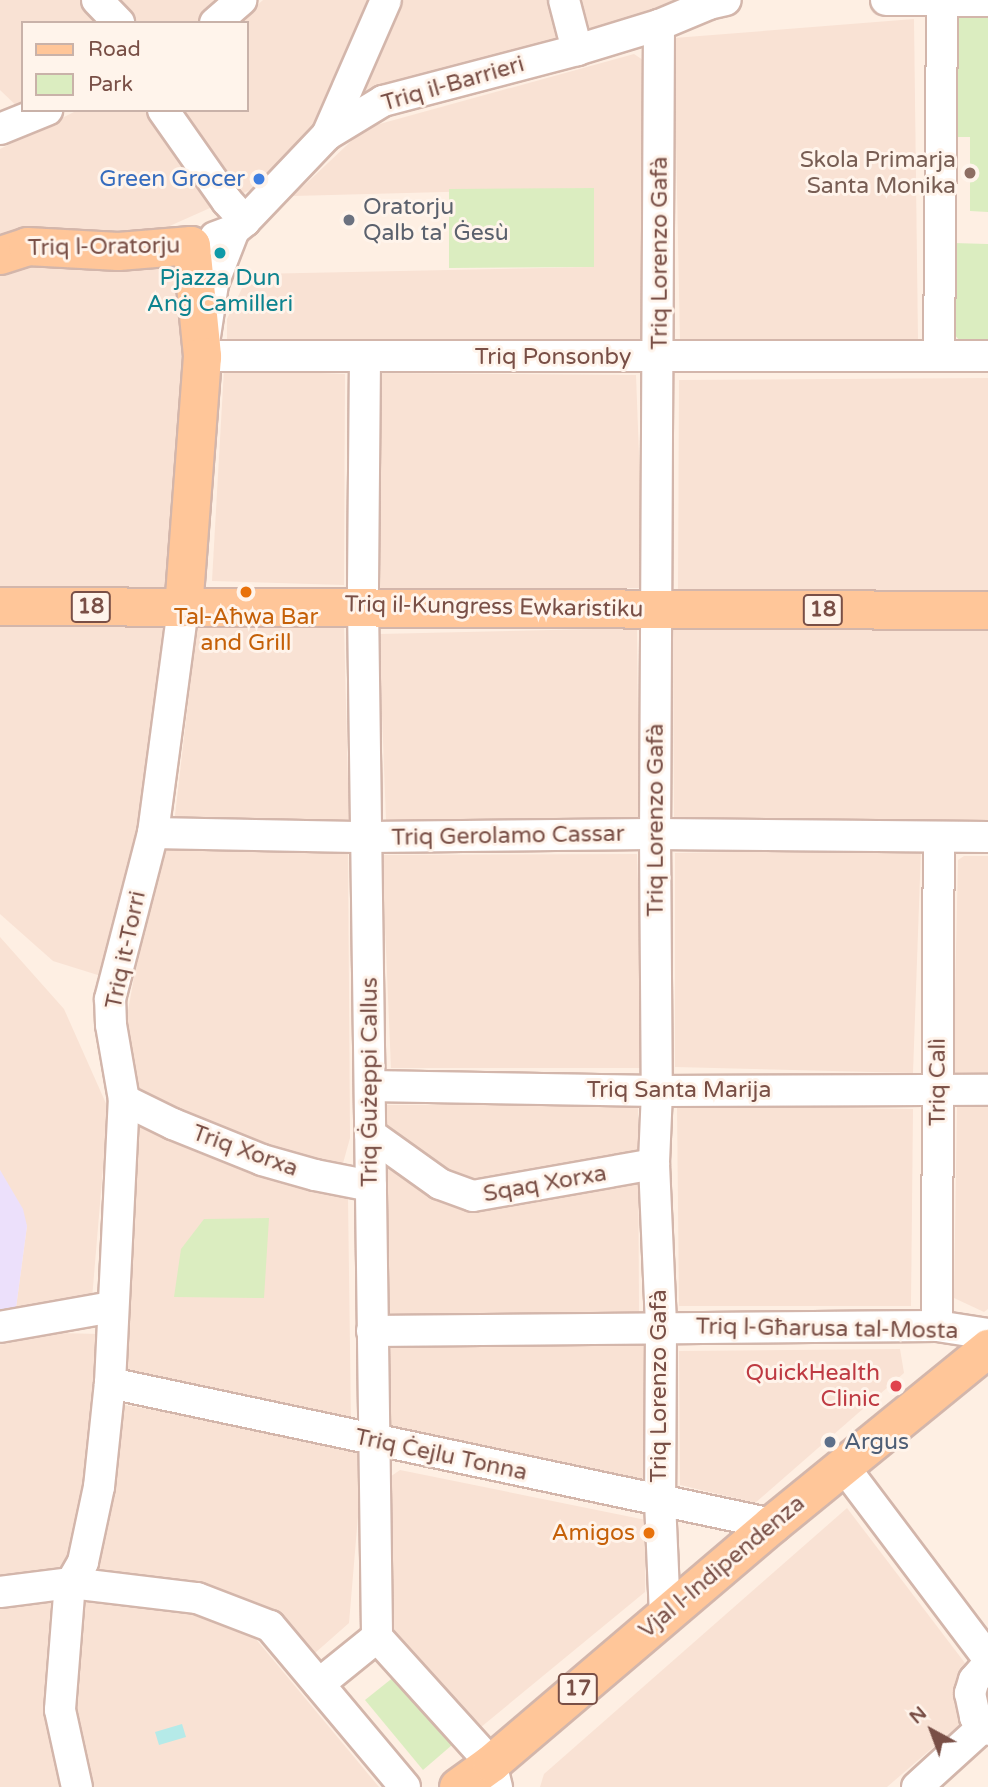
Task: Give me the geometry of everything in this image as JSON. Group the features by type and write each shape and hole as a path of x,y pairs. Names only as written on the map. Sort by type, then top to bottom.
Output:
{"main road":[{"name":"Triq l-Oratorju","path":"0,255 27,246 118,251 191,245"},
{"name":"Triq it-Torri","path":"183,607 202,356 191,245"},
{"name":"Triq il-Kungress Ewkaristiku","path":"0,606 363,605 988,610"},
{"name":"Vjal l-Indipendenza","path":"458,1787 494,1775 665,1614 988,1348"}],"street":[{"path":"97,0 117,21"},
{"path":"217,21 241,0"},
{"path":"327,135 386,0"},
{"path":"564,0 577,50"},
{"name":"Triq il-Barrieri","path":"239,225 327,135 383,101 577,50 659,25 709,4 726,0"},
{"path":"886,0 988,1"},
{"path":"939,356 942,0"},
{"name":"Triq Lorenzo Gafà","path":"659,25 660,358 655,834 657,1091 654,1164 662,1327 660,1502 665,1614"},
{"path":"0,129 42,112"},
{"path":"164,112 227,201 239,225"},
{"name":"Triq l-Oratorju","path":"191,245 239,225"},
{"name":"Triq it-Torri","path":"202,356 213,284 239,225"},
{"name":"Triq Ponsonby","path":"202,356 988,356"},
{"name":"Triq Ġużeppi Callus","path":"365,357 363,605 369,837 377,1637"},
{"name":"Triq it-Torri","path":"76,1787 60,1710 70,1589 83,1562 99,1486 110,1383 124,1100 111,1025 110,999 153,833 183,607"},
{"name":"Triq Gerolamo Cassar","path":"153,833 369,837 655,834 988,837"},
{"name":"Triq Calì","path":"937,1326 939,837"},
{"name":"Triq Santa Marija","path":"370,1086 657,1091 988,1090"},
{"name":"Triq Xorxa","path":"124,1100 173,1124 262,1160 315,1175 371,1186"},
{"name":"Sqaq Xorxa","path":"370,1134 440,1184 473,1196 654,1164"},
{"path":"0,1327 112,1307"},
{"name":"Triq l-Għarusa tal-Mosta","path":"372,1331 937,1326 988,1334"},
{"name":"Triq Ċejlu Tonna","path":"110,1383 772,1524"},
{"path":"844,1467 988,1658"},
{"path":"0,1592 70,1589 197,1598 270,1626 405,1787"},
{"path":"319,1684 377,1637 494,1775"},
{"path":"917,1787 985,1729 971,1705 971,1693 974,1680 988,1664"}],"shaded area":[{"path":"0,0 228,0 202,21 21,21 21,110 0,90"},
{"path":"263,0 551,0 560,40 324,111 266,183 127,245 0,243 0,149 74,112 248,112 248,21 239,21"},
{"path":"570,0 685,0 677,11 579,37"},
{"path":"914,19 918,341 680,342 674,38"},
{"path":"634,54 646,62 654,349 227,350 227,319 249,274 594,267 594,188 293,196 365,128"},
{"path":"24,260 179,261 189,433 172,591 0,592 0,273"},
{"path":"224,369 345,374 344,585 212,581"},
{"path":"376,373 636,375 644,588 380,589"},
{"path":"988,378 988,591 678,591 679,380"},
{"path":"0,623 172,624 140,840 101,976 53,961 0,914"},
{"path":"197,625 344,626 349,823 174,824"},
{"path":"988,626 988,825 674,818 673,629"},
{"path":"637,628 639,817 386,820 379,634"},
{"path":"158,844 348,849 350,1138 342,1167 324,1168 205,1127 136,1087 122,1044"},
{"path":"921,849 913,1073 675,1067 675,853"},
{"path":"637,854 644,1068 391,1068 382,855"},
{"path":"964,856 988,856 988,1084 953,1085 958,860"},
{"path":"0,937 64,1009 108,1108 92,1299 16,1308 27,1226 0,1170"},
{"path":"638,1104 639,1315 377,1323 377,1105"},
{"path":"957,1105 988,1106 988,1309 984,1312 954,1298"},
{"path":"677,1106 913,1109 911,1306 679,1306"},
{"path":"134,1116 232,1163 348,1198 351,1422 117,1375"},
{"path":"0,1170 23,1209 27,1226 16,1308 0,1312"},
{"path":"57,1333 100,1334 90,1480 66,1574 0,1585 0,1345"},
{"path":"647,1341 644,1484 379,1430 378,1347"},
{"path":"900,1349 904,1373 755,1503 680,1485 679,1351"},
{"path":"118,1404 364,1445 349,1623 315,1653 265,1607 89,1571"},
{"path":"400,1470 646,1520 645,1592 475,1732 385,1622 387,1479"},
{"path":"847,1508 968,1667 966,1719 887,1787 540,1787 544,1774"},
{"path":"77,1595 170,1608 245,1626 379,1787 88,1787 69,1711"},
{"path":"56,1602 67,1787 0,1787 0,1603"}],"green space":[{"name":"Skola Primarja Santa Monika","path":"953,14 988,15 988,212 970,211 970,137 956,137 953,243 988,244 988,343 962,343 951,331"},
{"path":"594,188 594,267 449,268 449,189"},
{"path":"269,1218 264,1298 174,1297 181,1249 204,1219"},
{"path":"395,1676 452,1745 423,1770 365,1700"}],"water":[{"path":"182,1724 186,1737 159,1745 155,1732"}],"place":[{"name":"Skola Primarja Santa Monika","path":"970,173"},
{"name":"Green Grocer","path":"259,179"},
{"name":"Oratorju Qalb ta' Ġesù","path":"349,220"},
{"name":"Pjazza Dun Anġ Camilleri","path":"220,253"},
{"name":"Tal-Aħwa Bar and Grill","path":"246,592"},
{"name":"QuickHealth Clinic","path":"896,1386"},
{"name":"Argus","path":"830,1442"},
{"name":"Amigos","path":"649,1533"}]}
